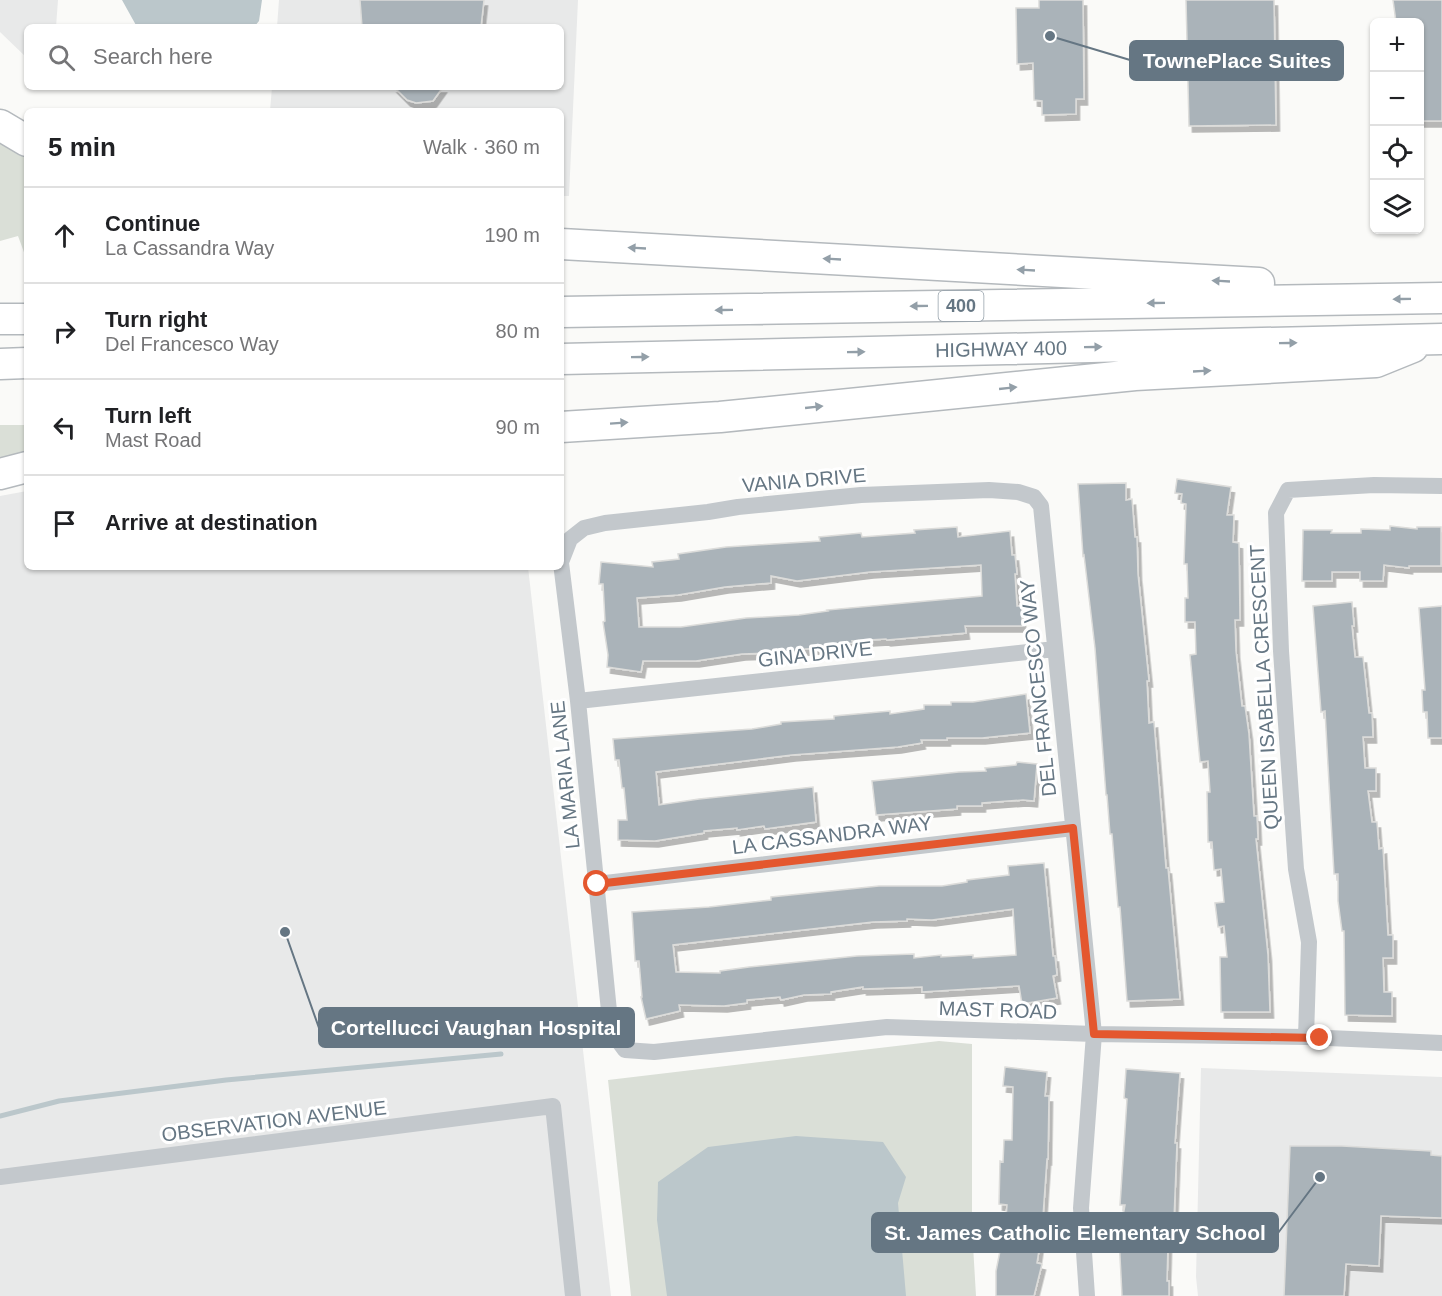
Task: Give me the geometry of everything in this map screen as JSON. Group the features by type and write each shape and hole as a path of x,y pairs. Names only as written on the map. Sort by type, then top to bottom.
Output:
{"highway":[{"path":"0,125 24,139"},
{"path":"564,244 1308,286 1362,299"},
{"name":"400","path":"564,312 1442,298"},
{"path":"0,319 24,319"},
{"path":"564,427 720,417 1135,375 1376,362 1438,339"},
{"name":"HIGHWAY 400","path":"564,359 1438,339"},
{"path":"0,364 24,363"},
{"path":"0,474 24,468"}],"street":[{"name":"QUEEN ISABELLA CRESCENT","path":"1306,1037 1309,942 1296,869 1281,651 1276,513 1288,490 1374,485 1442,486"},
{"name":"VANIA DRIVE","path":"570,539 584,528 605,523 861,495 989,490 1018,492 1034,497 1041,506"},
{"name":"DEL FRANCESCO WAY","path":"1041,506 1094,1034 1081,1208 1087,1296"},
{"name":"LA MARIA LANE","path":"564,555 570,539"},
{"name":"LA MARIA LANE","path":"562,570 578,701 611,1031 626,1050"},
{"name":"GINA DRIVE","path":"578,701 1055,649"},
{"name":"LA CASSANDRA WAY","path":"597,884 1073,828"},
{"name":"MAST ROAD","path":"626,1050 654,1053 887,1026 1094,1034 1306,1037 1442,1043"},
{"name":"OBSERVATION AVENUE","path":"0,1177 554,1106 573,1296"}],"shaded area":[{"path":"0,0 58,0 56,24 24,24 24,55 0,32"},
{"path":"122,0 262,0 256,24 135,24"},
{"path":"279,0 578,0 569,196 564,196 564,108 270,108 272,90 564,90 564,24 277,24"},
{"path":"0,136 24,151 24,252 18,236 0,241"},
{"path":"0,425 24,425 24,454 0,458"},
{"path":"24,492 24,570 528,570 611,1296 0,1296 0,496"},
{"path":"939,1041 972,1044 972,1228 976,1296 631,1296 608,1080"},
{"path":"1201,1068 1442,1077 1442,1296 1198,1296 1196,1277"},
{"path":"796,1136 883,1142 906,1177 898,1203 906,1296 667,1296 657,1220 658,1182 708,1147"}],"building":[{"path":"360,0 484,0 481,24 362,24"},
{"path":"1039,0 1083,0 1084,99 1076,99 1076,114 1042,115 1042,101 1034,100 1033,63 1017,64 1016,8 1039,8"},
{"path":"1186,0 1274,0 1276,125 1189,126"},
{"path":"1393,0 1442,0 1442,121 1424,121 1424,18 1395,18"},
{"path":"397,90 441,90 433,101 416,103 407,100"},
{"path":"1177,479 1231,487 1227,515 1234,515 1233,542 1239,543 1240,620 1235,620 1236,651 1242,706 1245,706 1249,734 1254,816 1257,816 1258,839 1256,839 1268,955 1270,1012 1221,1012 1220,957 1227,957 1224,926 1218,927 1215,903 1224,902 1221,869 1214,870 1212,842 1208,842 1207,792 1210,792 1208,761 1200,762 1190,655 1196,654 1195,622 1185,622 1185,598 1188,598 1187,564 1184,564 1186,504 1181,503 1182,494 1175,493"},
{"path":"1126,483 1126,500 1132,499 1135,537 1137,537 1138,574 1149,681 1147,681 1149,723 1154,722 1180,999 1127,1001 1120,907 1118,907 1112,834 1110,834 1106,795 1095,648 1083,556 1078,484"},
{"path":"1390,526 1417,529 1417,527 1441,527 1441,566 1409,566 1409,568 1384,565 1383,581 1360,581 1360,572 1332,572 1332,581 1302,581 1303,530 1361,533 1361,529 1390,530"},
{"path":"957,527 958,537 1010,531 1012,555 1015,555 1017,574 1015,574 1017,606 1022,606 1022,626 965,626 966,633 852,641 853,643 825,645 825,647 797,650 797,652 742,654 696,661 643,661 641,672 607,667 608,655 603,622 605,621 603,584 599,584 601,562 653,567 652,562 679,559 678,554 726,547 820,541 819,537 861,533 862,537 915,533 914,530","holes":["981,565 982,596 827,610 799,615 746,618 681,627 639,627 637,598 771,583 771,576 797,581 870,572"]},
{"path":"1352,602 1355,657 1363,657 1369,713 1372,713 1373,737 1363,737 1365,768 1376,768 1376,791 1368,791 1372,822 1377,822 1379,849 1383,848 1388,935 1393,935 1393,958 1383,958 1384,992 1392,992 1392,1016 1345,1015 1344,931 1342,931 1338,901 1338,874 1334,874 1325,711 1321,712 1313,606"},
{"path":"1442,606 1442,738 1428,738 1427,712 1423,712 1422,690 1425,690 1419,608"},
{"path":"1026,694 1030,733 982,738 921,740 922,743 898,747 792,755 656,772 659,805 813,787 816,822 765,829 764,826 704,831 704,833 655,841 618,840 618,820 627,820 624,788 622,788 619,760 615,760 613,739 752,729 781,724 781,722 834,719 834,716 890,711 890,714 924,709 924,705 951,705 951,702 973,702"},
{"path":"1017,762 1037,764 1034,801 982,803 982,806 957,806 957,809 876,815 872,781 986,771 985,768 1016,765"},
{"path":"1044,863 1057,975 1053,976 1057,998 1022,1004 1019,986 922,992 922,987 863,989 863,987 831,992 831,994 804,995 781,1000 780,997 747,1000 747,1003 724,1006 679,1005 680,1011 646,1019 641,997 639,961 635,961 632,912 709,907 771,900 771,897 879,886 942,886 967,882 967,880 1009,875 1008,866","holes":["1013,909 1016,955 973,958 973,955 914,958 914,954 857,956 749,967 720,971 720,973 676,972 673,945 873,922 907,921 907,919 932,920"]},
{"path":"1005,1067 1047,1072 1045,1096 1049,1096 1048,1159 1037,1263 1042,1264 1034,1296 996,1296 996,1271 1000,1251 997,1250 999,1231 1005,1232 1007,1205 999,1204 1000,1161 1003,1162 1004,1140 1012,1140 1013,1087 1003,1086"},
{"path":"1126,1069 1180,1073 1175,1143 1177,1143 1174,1220 1170,1245 1168,1245 1169,1296 1122,1296 1119,1237 1125,1205 1120,1205 1127,1099 1124,1098"},
{"path":"1290,1146 1342,1146 1431,1151 1431,1155 1442,1156 1442,1218 1381,1216 1379,1266 1346,1264 1344,1296 1284,1296"}],"waterway":[{"path":"0,1116 59,1101 226,1080 501,1054"}],"place":[{"name":"TownePlace Suites","path":"1050,36"},
{"name":"Cortellucci Vaughan Hospital","path":"285,932"},
{"name":"St. James Catholic Elementary School","path":"1320,1177"}],"route":[{"path":"597,884 1073,828 1094,1034 1320,1038"}]}
